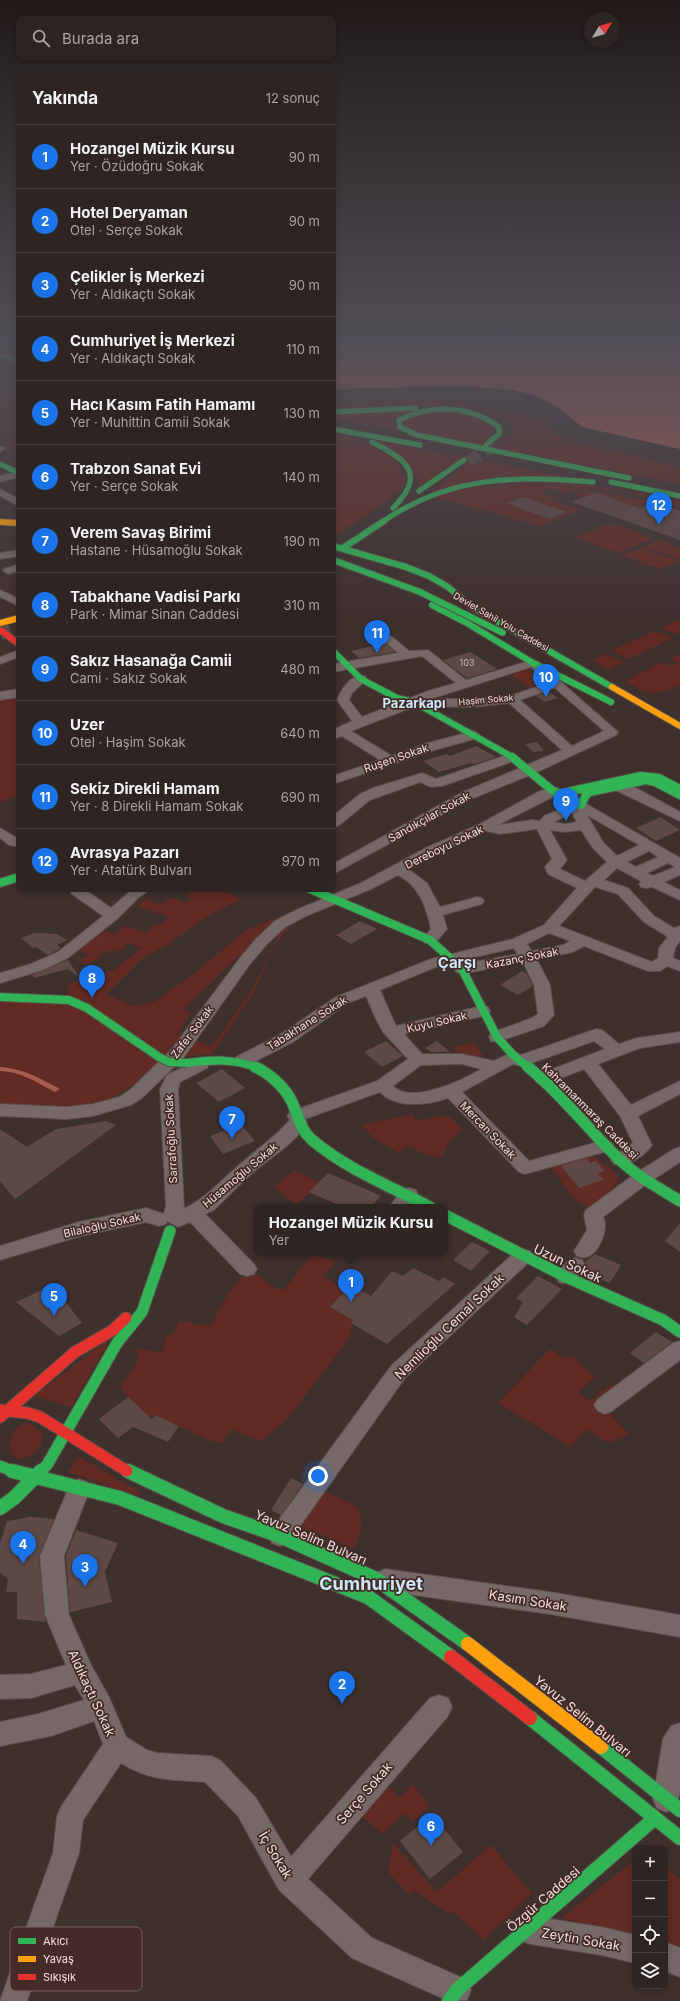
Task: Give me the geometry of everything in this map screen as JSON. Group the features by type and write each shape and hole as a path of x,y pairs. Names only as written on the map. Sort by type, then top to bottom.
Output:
{"main road":[{"path":"350,433 360,436 383,447 403,462 411,474 412,482 410,490 396,509"},
{"path":"356,433 680,496"},
{"path":"399,433 629,478"},
{"path":"414,433 680,488"},
{"path":"499,433 490,445 507,435 507,433"},
{"path":"0,451 16,462"},
{"path":"338,549 467,461"},
{"path":"0,464 16,472"},
{"path":"396,509 441,491 498,481 573,480 639,488"},
{"path":"0,522 16,523"},
{"path":"336,563 349,559 351,556 338,549"},
{"path":"338,549 406,567 429,576 448,586 472,607 680,726"},
{"name":"Devlet Sahil Yolu Caddesi","path":"338,549 472,607"},
{"name":"Devlet Sahil Yolu Caddesi","path":"336,561 362,568 420,590 474,616 569,672 621,707 533,663 493,638 446,612 390,588 336,568"},
{"path":"9,628 16,639"},
{"path":"336,654 346,666 361,679 397,698 414,702 512,757 528,771 580,807 586,795 590,792 646,780 655,782 680,795"},
{"path":"559,793 641,776 659,778 680,789"},
{"path":"0,884 16,878"},
{"name":"Kahramanmaraş Caddesi","path":"317,892 430,940 462,970 482,1011 497,1037 517,1059 542,1079 620,1160 642,1178 680,1201"},
{"name":"Tabakhane Sokak","path":"0,997 69,1000 87,1008 165,1061 242,1061"},
{"path":"242,1061 256,1066 273,1076 293,1103 297,1119 310,1138 366,1174 404,1201 417,1204"},
{"path":"2,1413 76,1352 118,1333 142,1312 172,1221"},
{"name":"Uzun Sokak","path":"448,1221 523,1256 575,1265 680,1332"},
{"path":"0,1508 14,1498 47,1465 58,1448 118,1333"},
{"name":"Yavuz Selim Bulvarı","path":"2,1413 28,1413 40,1417 64,1434 120,1468 223,1516 280,1536 376,1578 490,1659 667,1809 680,1838"},
{"name":"Yavuz Selim Bulvarı","path":"0,1466 13,1472 35,1476 79,1489 120,1498 368,1597 667,1809"},
{"name":"Özgür Caddesi","path":"453,1996 667,1809"}],"street":[{"path":"0,474 16,474"},
{"path":"0,479 16,475"},
{"path":"0,492 16,500"},
{"path":"0,556 16,553"},
{"path":"8,571 16,569"},
{"path":"0,593 16,601"},
{"path":"387,638 407,655"},
{"path":"336,668 424,652 463,683"},
{"path":"0,661 16,655"},
{"path":"338,733 359,722 432,694 463,683 533,663 556,684"},
{"path":"359,722 343,700 346,691 361,679"},
{"name":"Haşim Sokak","path":"414,702 472,704 512,699 556,684"},
{"name":"Sandıkçılar Sokak","path":"336,868 466,796 528,771 612,732 556,684"},
{"path":"0,696 16,693"},
{"path":"512,699 570,751"},
{"path":"338,733 390,760"},
{"name":"Ruşen Sokak","path":"350,774 433,746 474,736"},
{"path":"336,821 365,797 378,791 422,777 431,783 437,783 512,757"},
{"path":"336,779 350,774"},
{"name":"Ruşen Sokak","path":"350,774 378,791"},
{"path":"618,786 631,791 680,817"},
{"name":"Dereboyu Sokak","path":"334,899 348,895 431,851 485,827 543,795 559,793"},
{"path":"580,807 586,826 602,852 634,873 679,895"},
{"path":"485,827 500,830 549,821 570,809 580,807 650,845 674,861"},
{"path":"549,821 566,828 586,826"},
{"path":"549,821 543,830 560,860 552,867 553,871 589,884 623,891 651,882 680,870"},
{"path":"0,832 16,842"},
{"path":"623,891 649,919 662,928 678,933 667,948 665,960 654,968 549,928 589,884 616,862 650,845"},
{"path":"634,873 674,861"},
{"path":"398,869 410,875 421,884 435,913 439,929 430,940"},
{"path":"80,892 112,916"},
{"path":"0,978 20,973 53,960 84,939 138,892"},
{"name":"Zafer Sokak","path":"0,1110 68,1113 93,1110 125,1101 136,1094 178,1054 261,942 280,924 334,899"},
{"path":"435,913 477,901"},
{"name":"Tabakhane Sokak","path":"242,1061 287,1038 342,1000 436,962 518,942 549,928"},
{"name":"Kazanç Sokak","path":"462,970 568,949 582,941"},
{"path":"497,1037 538,1022 546,1015 546,1000 542,982 518,942"},
{"path":"665,960 680,966"},
{"path":"371,988 380,1011 392,1032 413,1052 417,1060"},
{"name":"Kuyu Sokak","path":"392,1032 482,1011"},
{"path":"383,1085 391,1094 401,1098 437,1096 451,1091 517,1059 596,1034 616,1050"},
{"path":"542,1079 616,1050 637,1044 680,1038"},
{"path":"297,1119 383,1085 417,1060 462,1059 496,1068"},
{"name":"Sarrafoğlu Sokak","path":"172,1221 175,1206 169,1089 173,1079 196,1062"},
{"path":"587,1062 628,1114 644,1145 620,1160"},
{"name":"Mercan Sokak","path":"451,1091 525,1168 605,1146"},
{"path":"628,1114 677,1092"},
{"name":"Hüsamoğlu Sokak","path":"172,1221 206,1205 250,1165 282,1140 297,1119"},
{"path":"575,1265 598,1230 598,1222 594,1215 642,1178 680,1153"},
{"name":"Bilaloğlu Sokak","path":"0,1253 79,1229 146,1215 172,1221"},
{"path":"172,1221 247,1269"},
{"name":"Nemlioğlu Cemal Sokak","path":"280,1536 398,1372 523,1256"},
{"path":"605,1405 680,1349"},
{"name":"Aldıkaçtı Sokak","path":"40,1927 66,1853 70,1816 117,1746 100,1706 81,1671 57,1615 52,1556 79,1489"},
{"name":"Kasım Sokak","path":"376,1578 550,1603 680,1626"},
{"path":"0,1687 17,1688 51,1683 81,1671"},
{"path":"0,1734 20,1731 68,1719 100,1706"},
{"name":"Serçe Sokak","path":"289,1880 439,1707"},
{"path":"667,1809 676,1739 680,1735"},
{"name":"İç Sokak","path":"117,1746 141,1761 157,1766 211,1769 248,1807 289,1880 362,1948 453,1996"},
{"name":"Zeytin Sokak","path":"527,1930 601,1941 632,1948"},
{"path":"668,1957 680,1963"},
{"name":"Aldıkaçtı Sokak","path":"13,2001 17,1991"}],"shaded area":[{"path":"0,433 16,433 16,457 0,449"},
{"path":"418,433 493,433 493,435 482,446"},
{"path":"555,433 574,442 680,467 680,484 494,448 504,442 511,434"},
{"path":"610,433 680,433 680,449"},
{"path":"336,434 366,443 387,454 402,470 406,480 403,489 336,536"},
{"path":"373,440 568,477 538,477 430,492 472,461 461,459 418,488 417,476"},
{"path":"532,482 590,485 680,501 680,506 612,491 592,489 559,494 563,492 551,488 541,492 553,497 560,496 551,500 580,510 542,526 433,497 466,488"},
{"path":"585,491 596,491 656,502 639,508 584,498 573,494"},
{"path":"603,526 621,526 652,539 617,553 576,537"},
{"path":"658,540 680,548 680,560 643,547"},
{"path":"640,548 678,561 660,569 622,555"},
{"path":"680,619 679,635 661,628"},
{"path":"655,631 673,638 629,659 611,651"},
{"path":"606,654 624,662 609,670 593,660"},
{"path":"680,654 680,685 663,692 651,693 640,690 625,681 662,662 671,666 678,662 670,659"},
{"path":"527,668 542,682 530,688 512,675 516,674 514,672"},
{"path":"16,696 16,796 0,802 0,699"},
{"path":"187,892 225,892 241,899 210,915 167,945 144,957 107,994 132,1006 154,1002 192,975 245,931 303,906 320,909 291,924 275,945 254,992 212,1054 163,1058 160,1068 112,1098 87,1104 48,1108 0,1107 0,999 69,1000 67,985 114,970 142,948 128,943 118,952 111,950 107,953 104,951 99,956 102,957 85,965 80,960 88,955 76,948 100,929 114,935 125,926 146,933 156,924 160,925 168,917 138,906 147,898 158,905 174,897 184,903 191,899 187,897 191,894","holes":["272,936 278,937 252,990 212,1046 177,1035 191,1013 184,1009 239,956"]},
{"path":"475,1042 484,1057 458,1054 454,1047"},
{"path":"0,1067 25,1072 60,1089 55,1092 22,1075 0,1071"},
{"path":"412,1114 416,1121 447,1115 463,1129 449,1142 441,1158 426,1155 407,1146 399,1153 372,1137 362,1125"},
{"path":"589,1153 614,1171 619,1179 611,1194 591,1209 574,1199 548,1163"},
{"path":"294,1170 319,1182 298,1204 296,1204 274,1187"},
{"path":"311,1256 321,1256 336,1262 323,1276 344,1290 330,1307 353,1320 349,1339 284,1423 260,1441 231,1429 222,1443 211,1441 155,1415 148,1416 120,1387 138,1361 137,1348 162,1353 166,1337 174,1333 179,1321 211,1326 226,1298 246,1272 252,1273 272,1286 284,1290"},
{"path":"112,1336 71,1407 35,1396"},
{"path":"550,1349 566,1359 571,1355 595,1377 578,1392 590,1401 611,1384 617,1388 608,1412 629,1434 609,1443 586,1429 571,1447 498,1403"},
{"path":"27,1422 42,1432 42,1443 35,1452 25,1458 18,1459 13,1455 10,1449 10,1441 13,1433 18,1427"},
{"path":"78,1456 140,1492 138,1496 68,1472"},
{"path":"322,1490 358,1507 362,1529 354,1548 299,1526"},
{"path":"385,1783 400,1797 413,1784 430,1806 413,1821 405,1813 382,1834 366,1819 354,1815"},
{"path":"393,1843 437,1892 491,1845 532,1893 484,1940 453,1912 448,1913 415,1891 409,1895 388,1872"},
{"path":"632,1862 632,1935 561,1918"},
{"path":"668,1869 680,1879 680,1951 668,1945"}],"building":[{"path":"596,493 639,508 656,502 680,511 680,540 572,502"},
{"path":"523,497 567,512 550,519 506,503"},
{"path":"385,643 395,652 359,658 351,651"},
{"path":"470,652 497,669 467,678 443,660"},
{"path":"549,692 558,698 545,702 536,696"},
{"path":"537,742 544,751 533,752 525,744"},
{"path":"476,746 496,757 439,772 423,761 447,754 450,756"},
{"path":"661,817 680,830 656,841 636,828"},
{"path":"360,921 377,929 351,944 336,935"},
{"path":"34,933 57,934 67,940 57,945 61,948 48,955 36,947 33,948 21,938"},
{"path":"68,960 79,977 68,969 34,978 32,975"},
{"path":"522,971 527,974 533,986 518,995 500,985"},
{"path":"386,1041 403,1056 382,1067 364,1052"},
{"path":"437,1041 450,1052 431,1052 425,1048"},
{"path":"222,1069 245,1088 219,1102 196,1083"},
{"path":"106,1121 116,1125 15,1199 0,1181 0,1129 27,1147 56,1129"},
{"path":"241,1124 255,1141 223,1154 210,1136"},
{"path":"587,1158 590,1163 596,1161 605,1171 598,1173 603,1180 579,1188 561,1166"},
{"path":"328,1173 381,1196 374,1204 336,1204 309,1192"},
{"path":"680,1223 680,1252 665,1241"},
{"path":"472,1242 490,1251 471,1271 453,1260"},
{"path":"595,1254 621,1265 610,1283 583,1271 586,1266 585,1262"},
{"path":"413,1268 439,1281 443,1277 455,1284 387,1344 351,1323 353,1320 330,1307 350,1285 371,1296 392,1271 403,1276"},
{"path":"538,1276 562,1289 527,1325 514,1317 523,1302 516,1298"},
{"path":"42,1290 58,1292 82,1323 59,1336 16,1302"},
{"path":"656,1332 672,1342 644,1363 630,1353"},
{"path":"128,1397 152,1419 155,1415 179,1426 168,1442 133,1427 118,1438 99,1419"},
{"path":"291,1478 303,1484 281,1515 271,1510"},
{"path":"30,1517 54,1519 39,1556 44,1615 46,1622 17,1619 17,1592 6,1592 8,1579 0,1573 0,1543 7,1521"},
{"path":"76,1530 118,1543 105,1572 112,1602 70,1612 66,1556"},
{"path":"429,1817 433,1823 437,1820 463,1852 430,1879 400,1841"}],"tunnel":[{"path":"469,461 493,446"},
{"path":"0,632 10,629"}],"traffic: fast":[{"path":"357,433 420,445"},
{"path":"414,433 629,478"},
{"path":"486,445 499,433"},
{"path":"372,442 395,455 403,462 409,469 412,478 410,487 404,497 393,508"},
{"path":"419,491 464,460"},
{"path":"0,464 16,472"},
{"path":"343,548 410,504 440,491 461,485 505,479 549,479 593,482"},
{"path":"611,482 680,496"},
{"path":"336,547 406,567 429,576 448,587 472,607 612,687"},
{"path":"336,561 420,592 462,611 503,633"},
{"path":"432,605 467,623 533,663 611,702"},
{"path":"336,654 361,679 397,698 414,702 486,742 512,757 553,791 565,795"},
{"path":"680,789 659,778 641,776 567,792 565,795 581,805 586,795 590,792 646,780 655,782 680,795"},
{"path":"0,883 16,878"},
{"path":"317,892 430,940 462,969 497,1037 514,1056 543,1079 620,1160 642,1178 680,1201"},
{"path":"0,997 69,1000 87,1008 159,1057"},
{"path":"159,1057 169,1062 187,1063"},
{"path":"187,1063 225,1060 237,1061 259,1069 269,1076 288,1095 301,1126 311,1139 339,1159 424,1204"},
{"path":"448,1217 566,1277 663,1320 680,1332"},
{"path":"0,1508 14,1498 47,1465 117,1343 142,1312 170,1231"},
{"path":"0,1466 13,1472 120,1498 368,1597 451,1657"},
{"path":"127,1471 223,1516 280,1536 376,1579 468,1644"},
{"path":"530,1718 680,1838"},
{"path":"601,1747 680,1810"},
{"path":"449,2001 457,1990 655,1818"}],"traffic: slow":[{"path":"0,522 16,523"},
{"path":"0,623 16,619"},
{"path":"612,687 680,726"},
{"path":"468,1644 601,1747"}],"traffic: jam":[{"path":"0,630 16,642"},
{"path":"0,1417 75,1352 113,1330 126,1318"},
{"path":"0,1410 28,1413 40,1417 127,1471"},
{"path":"451,1657 530,1718"}],"place":[{"name":"Avrasya Pazarı","path":"659,525"},
{"name":"Sekiz Direkli Hamam","path":"377,653"},
{"name":"Uzer","path":"546,697"},
{"name":"Sakız Hasanağa Camii","path":"566,821"},
{"name":"Tabakhane Vadisi Parkı","path":"92,998"},
{"name":"Verem Savaş Birimi","path":"232,1139"},
{"name":"Hozangel Müzik Kursu","path":"351,1302"},
{"name":"Hacı Kasım Fatih Hamamı","path":"54,1316"},
{"name":"Cumhuriyet İş Merkezi","path":"23,1564"},
{"name":"Çelikler İş Merkezi","path":"85,1587"},
{"name":"Hotel Deryaman","path":"342,1704"},
{"name":"Trabzon Sanat Evi","path":"431,1846"}],"district":[{"name":"Pazarkapı","path":"414,703"},
{"name":"Çarşı","path":"457,963"},
{"name":"Cumhuriyet","path":"371,1584"}]}
